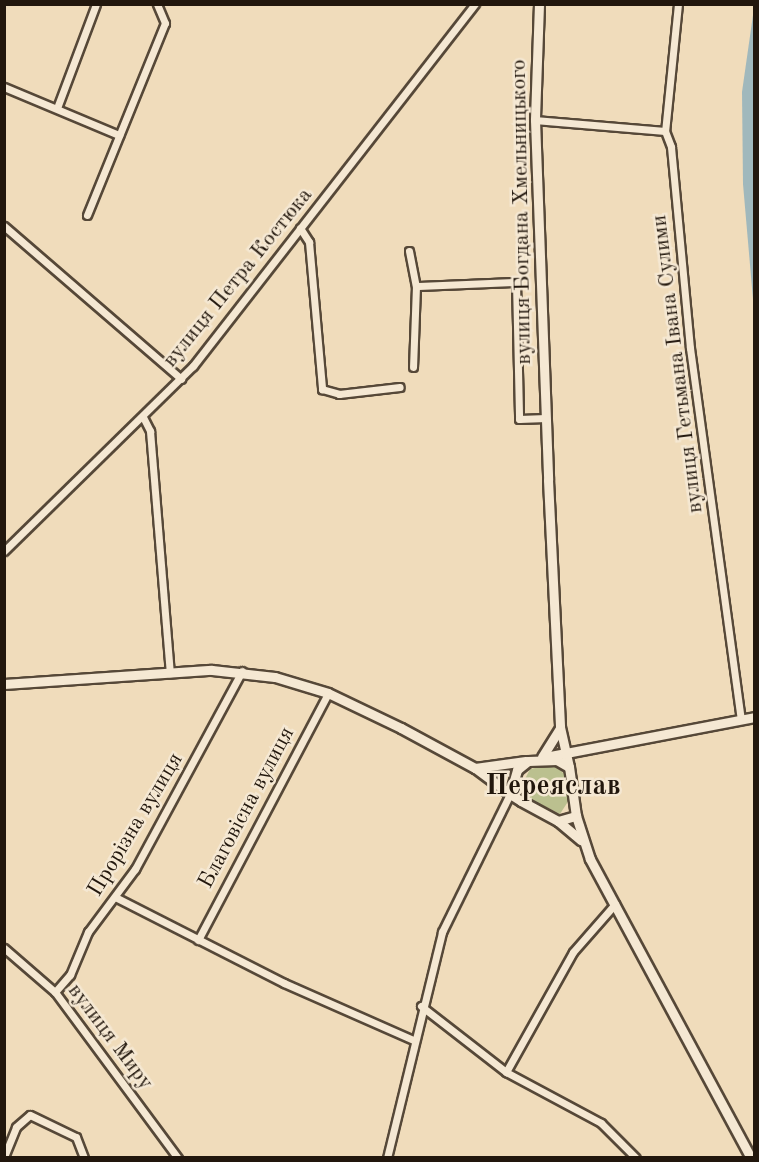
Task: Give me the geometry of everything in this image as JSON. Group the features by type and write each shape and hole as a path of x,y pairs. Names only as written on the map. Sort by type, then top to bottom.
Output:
{"main road":[{"name":"вулиця Богдана Хмельницького","path":"539,4 535,120 560,727 576,816"},
{"path":"4,684 170,673 242,671 328,693 475,768 510,794 558,821 581,840"},
{"path":"475,768 540,759 564,751 754,717"},
{"path":"540,759 560,727 585,747"},
{"path":"540,759 569,767 585,747"},
{"path":"510,794 518,770 528,761"},
{"path":"558,821 576,816 581,840 751,1158"}],"street":[{"path":"57,108 96,4"},
{"path":"87,215 165,22 163,10 156,4"},
{"path":"465,4 474,6"},
{"name":"вулиця Гетьмана Івана Сулими","path":"678,4 665,131 671,147 690,348 741,719"},
{"name":"вулиця Петра Костюка","path":"4,551 181,379 474,6"},
{"path":"4,87 119,135"},
{"path":"535,120 665,131"},
{"path":"4,226 181,379"},
{"path":"300,228 309,242 322,389 339,394 400,387"},
{"path":"409,251 411,283 416,286 413,368"},
{"name":"вулиця Богдана Хмельницького","path":"416,286 516,282 519,419 546,418"},
{"path":"143,417 150,431 170,673"},
{"name":"Прорізна вулиця","path":"55,992 70,975 88,932 117,898 242,671"},
{"name":"Благовісна вулиця","path":"198,940 328,693"},
{"path":"387,1158 421,1006 450,910 510,794"},
{"path":"117,898 198,940 413,1040"},
{"path":"506,1072 576,947 615,904"},
{"name":"вулиця Миру","path":"4,948 55,992 177,1158"},
{"path":"421,1006 506,1072 592,1117 636,1158"},
{"path":"4,1157 16,1127 30,1115 80,1140 84,1158"}],"green space":[{"path":"555,764 564,774 569,800 560,814 526,797 521,787 530,769"}],"water":[{"path":"754,8 754,311 743,184 742,92"}],"district":[{"name":"Переяслав","path":"553,787"}]}
